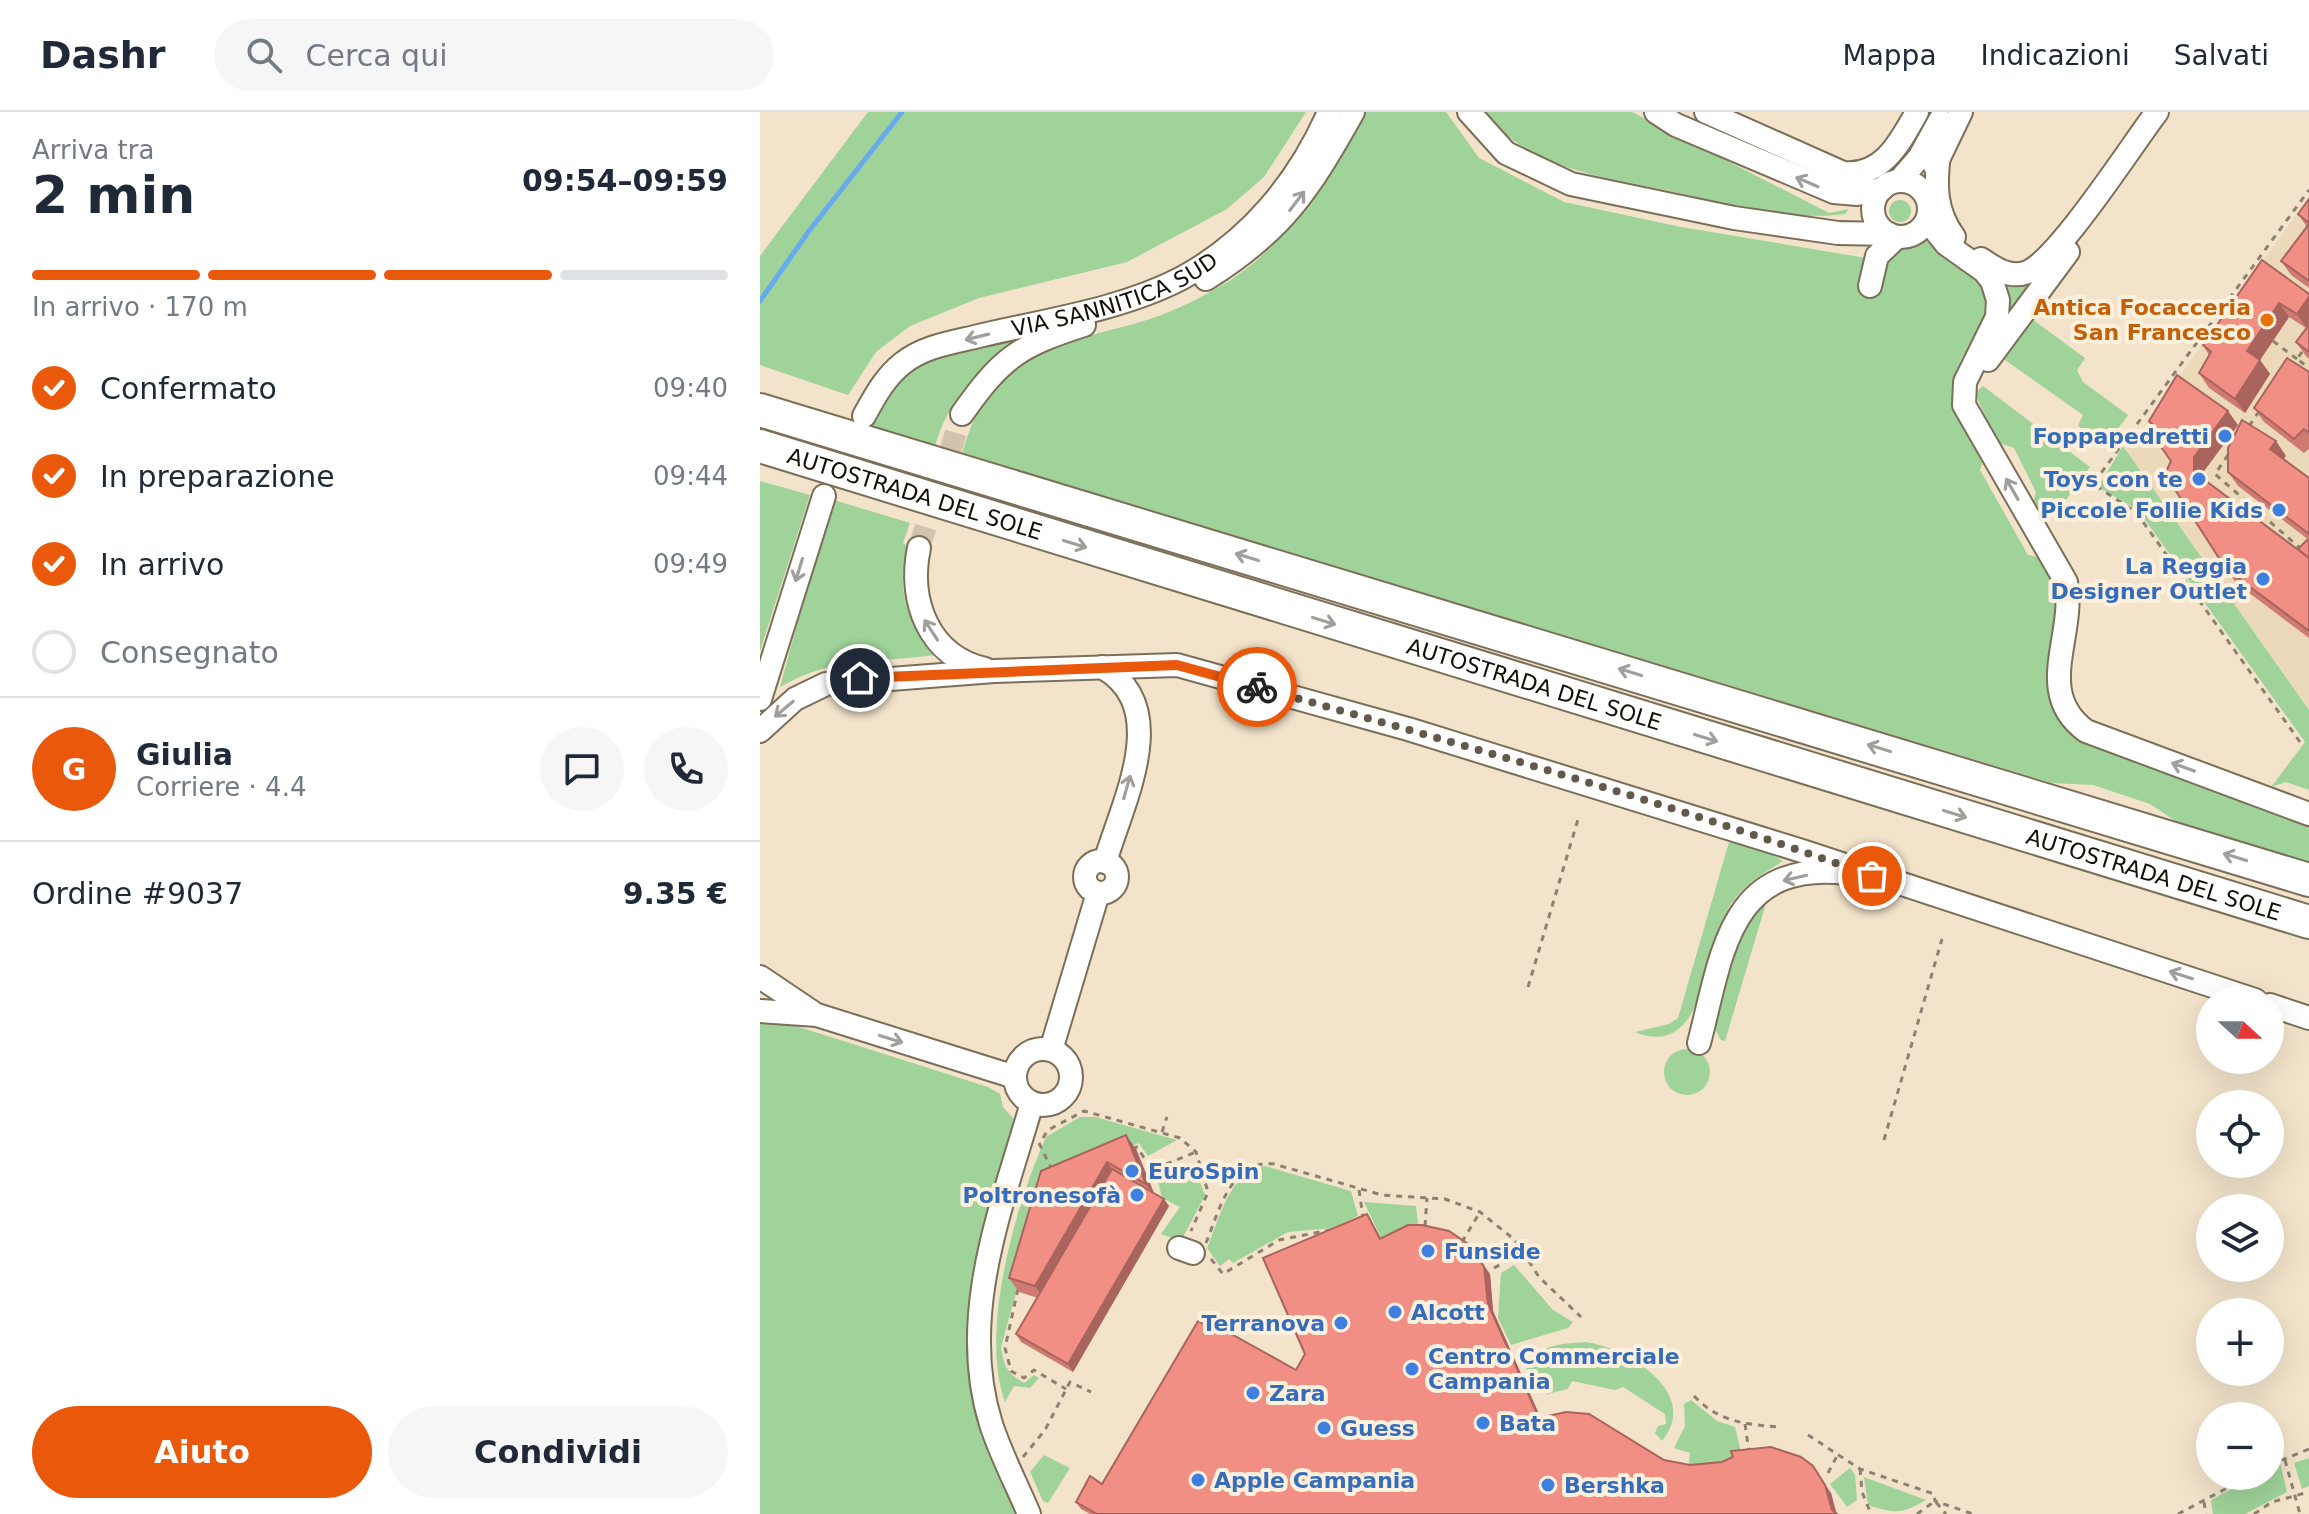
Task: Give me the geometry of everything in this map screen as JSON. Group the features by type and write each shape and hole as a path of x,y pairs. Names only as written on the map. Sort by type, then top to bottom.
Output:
{"highway":[{"name":"AUTOSTRADA DEL SOLE","path":"760,410 2309,880"},
{"name":"AUTOSTRADA DEL SOLE","path":"760,446 2309,922"}],"street":[{"name":"VIA SANNITICA SUD","path":"962,414 1002,362 1032,342 1186,291 1242,257 1282,222 1322,168 1353,112"},
{"path":"1469,112 1506,153 1571,184 1734,218 1813,228 1893,236 1915,234 1927,220 1929,211 1917,186 1857,194 1834,192 1702,137 1656,112"},
{"path":"1706,112 1843,173 1854,174 1879,164 1897,147 1917,112"},
{"path":"1813,228 1855,220 1919,158 1944,112"},
{"path":"1923,193 1961,112"},
{"path":"1939,154 1935,181 1937,198 1953,236 1998,270 2015,275 2029,272 2052,254 2157,112"},
{"path":"1964,393 2170,112"},
{"name":"VIA SANNITICA SUD","path":"864,416 890,374 925,349 1080,312 1181,278 1233,244 1271,208 1312,151 1329,113"},
{"path":"1885,190 1876,222 1893,236"},
{"path":"1927,220 1946,244 1992,281 1997,317 1965,382 1964,405 2066,582 2070,604 2057,688 2068,717 2086,731 2309,814"},
{"path":"1870,286 1877,256 1893,236"},
{"path":"760,699 824,496"},
{"path":"919,548 914,591 919,610 933,636 967,665 994,671"},
{"path":"760,731 795,699 826,684 994,671 1177,665 1423,734 1802,851 2212,986"},
{"path":"1051,1050 1098,893 1089,887 1086,872 1092,864 1105,862 1139,746 1141,722 1128,687 1102,667"},
{"path":"1699,1043 1727,936 1739,911 1760,891 1792,876 1837,872 1872,876"},
{"path":"760,977 817,1015"},
{"path":"2284,1010 2309,1018"},
{"path":"760,1011 817,1015 1015,1077"},
{"path":"1051,1050 1068,1066 1068,1088 1048,1104 1032,1103 1019,1092 1016,1068 1026,1054 1051,1050"},
{"path":"1029,1514 991,1425 981,1380 977,1326 986,1265 1032,1103"}],"path":[{"path":"2300,742 2136,512 2093,484 2309,190"},
{"path":"2222,296 2233,311"},
{"path":"2208,314 2215,319"},
{"path":"2273,341 2309,368"},
{"path":"2288,372 2309,342"},
{"path":"2242,436 2260,410"},
{"path":"2233,449 2215,474 2309,555"},
{"path":"1528,987 1579,816"},
{"path":"1884,1140 1942,939"},
{"path":"1034,1158 1048,1130 1084,1111 1180,1138 1196,1152 1208,1192 1185,1250"},
{"path":"1162,1132 1167,1117"},
{"path":"1039,1143 1056,1180"},
{"path":"1124,1153 1137,1147 1152,1170 1196,1152"},
{"path":"1333,1230 1279,1240 1223,1274 1203,1250 1235,1180 1250,1166 1274,1164 1359,1190 1445,1199 1480,1212 1499,1225 1523,1252 1539,1277 1581,1317"},
{"path":"1353,1222 1364,1216 1359,1190"},
{"path":"1425,1226 1427,1198"},
{"path":"1462,1242 1480,1212"},
{"path":"1494,1268 1523,1252"},
{"path":"1009,1282 1019,1285 1005,1348 1011,1371 1024,1378 1034,1370 1066,1389"},
{"path":"1016,1450 1020,1460 1030,1452 1070,1382 1091,1392"},
{"path":"1694,1396 1721,1418 1779,1427"},
{"path":"1745,1424 1749,1452"},
{"path":"1808,1435 1860,1469 1934,1494 1935,1501 1946,1514"},
{"path":"2300,1514 2285,1460 2309,1449"},
{"path":"1828,1473 1837,1456"},
{"path":"1860,1469 1862,1492 1871,1514"},
{"path":"2178,1514 2224,1490"},
{"path":"2254,1514 2272,1502 2309,1492"},
{"path":"1917,1514 1935,1501"},
{"path":"1935,1501 1973,1514"},
{"path":"2204,1501 2206,1514"}],"shaded area":[{"name":"La Reggia Designer Outlet","path":"2309,197 2309,709 2126,450"}],"green space":[{"path":"868,112 1306,112 1264,177 1227,209 1127,262 979,298 910,326 876,352 848,395 760,365 760,256"},
{"path":"1365,112 1446,112 1479,158 1564,202 1681,227 1866,258 1881,268 1895,253 1927,237 1933,246 1990,294 1985,326 1962,357 1956,372 1956,387 1985,456 1980,470 2028,555 2042,558 2061,591 2050,688 2056,716 2073,732 2309,824 2309,865 2180,824 2150,804 2093,785 2052,783 962,453 985,398 1016,367 1036,355 1079,338 1177,309 1251,265 1308,205"},
{"path":"1485,112 1632,112 1829,213 1849,209 1845,214 1823,216 1777,213 1586,173 1525,148"},
{"path":"1896,200 1904,200 1911,211 1904,222 1896,222 1889,215 1889,207"},
{"path":"2046,271 2008,320 2007,290 2003,281"},
{"path":"2028,316 2085,358 2077,370 2083,382 2128,415 2106,445 2078,426 2083,415 1998,355"},
{"path":"1011,336 1016,339 966,386 948,414 935,446 872,426 870,419 905,369 925,358"},
{"path":"1983,386 2090,467 2055,515 2042,518 2032,506 2036,492 2014,448 1997,442 1975,393"},
{"path":"2123,446 2309,710 2309,790 2286,782 2271,787 2305,742 2138,510 2098,487"},
{"path":"760,481 810,495 760,651"},
{"path":"831,499 910,523 903,543 907,546 903,578 906,605 917,629 936,655 838,665 780,687"},
{"path":"1729,842 1767,851 1783,861 1748,885 1731,904 1691,1015 1677,1030 1659,1037 1635,1032 1669,1024 1678,1018"},
{"path":"1767,900 1725,1041 1721,1040 1713,1026 1744,927"},
{"path":"760,1024 793,1025 988,1087 1000,1094 1003,1107 1017,1123 971,1278 970,1381 982,1431 1017,1514 760,1514"},
{"path":"1687,1049 1696,1050 1703,1056 1709,1063 1709,1081 1703,1088 1696,1094 1687,1095 1678,1094 1671,1088 1665,1081 1664,1072 1665,1063 1671,1056 1678,1050"},
{"path":"1080,1117 1095,1117 1177,1140 1148,1156 1139,1143 1048,1179 1001,1347 1005,1364 1014,1376 1024,1383 1034,1375 1039,1378 1030,1388 1014,1386 1005,1402 998,1373 996,1340 1004,1268 1013,1232 1046,1137"},
{"path":"1193,1165 1205,1195 1181,1241 1161,1234 1180,1207 1162,1198 1158,1181"},
{"path":"1265,1166 1351,1191 1358,1216 1332,1228 1288,1232 1233,1263 1229,1259 1220,1266 1207,1248 1227,1198 1243,1177"},
{"path":"1364,1202 1416,1206 1419,1232 1385,1246"},
{"path":"1514,1265 1553,1310 1573,1322 1568,1328 1511,1345 1498,1318 1501,1273"},
{"path":"1586,1342 1621,1353 1655,1376 1667,1391 1673,1407 1672,1423 1662,1441 1655,1433 1658,1426 1666,1424 1665,1414 1623,1387 1615,1390 1572,1381 1568,1389 1547,1394 1528,1378 1526,1364 1537,1353 1561,1344"},
{"path":"1691,1400 1717,1421 1735,1427 1741,1452 1723,1464 1688,1469 1690,1453 1674,1448 1685,1426 1684,1404"},
{"path":"1044,1455 1070,1468 1048,1503 1043,1501 1030,1472"},
{"path":"2309,1458 2309,1486 2302,1489 2294,1463"},
{"path":"1850,1468 1855,1475 1857,1500 1847,1507 1830,1484"},
{"path":"1864,1477 1926,1500 1898,1511 1868,1505"},
{"path":"2284,1479 2287,1492 2245,1514 2213,1514 2211,1500 2229,1490 2284,1490"}],"building":[{"path":"2309,199 2309,223 2298,214"},
{"path":"2309,224 2309,281 2281,261"},
{"path":"2262,260 2309,297 2297,314 2279,303 2247,351 2260,360 2235,399 2199,373 2211,352 2203,345"},
{"path":"2309,325 2309,352 2296,342"},
{"path":"2287,358 2309,372 2309,433 2304,429 2294,439 2254,408"},
{"path":"2177,375 2228,411 2194,457 2194,472 2309,558 2309,631 2226,569 2165,474 2171,461 2154,437 2159,431 2149,421"},
{"path":"2242,420 2276,441 2270,449 2309,478 2309,534 2228,472 2228,448"},
{"path":"2309,541 2309,558 2298,549"},
{"path":"1126,1135 1146,1184 1107,1162 1035,1286 1009,1278 1041,1171"},
{"path":"1112,1169 1164,1199 1068,1364 1016,1334"},
{"name":"Centro Commerciale Campania","path":"1367,1214 1380,1239 1408,1225 1422,1225 1449,1231 1471,1246 1484,1267 1488,1304 1539,1418 1566,1412 1589,1414 1664,1460 1690,1465 1722,1462 1733,1457 1731,1451 1771,1447 1801,1457 1813,1466 1825,1485 1832,1510 1837,1514 1097,1514 1076,1502 1090,1476 1102,1484 1198,1321 1214,1330 1217,1326 1296,1370 1305,1354 1263,1258"}],"waterway":[{"path":"760,301 809,231 902,112"}],"tunnel":[{"path":"919,548 962,414"}],"way so far":[{"path":"1257,687 1408,729 1802,851 1872,876"}],"place":[{"name":"Antica Focacceria San Francesco","path":"2267,320"},
{"name":"Foppapedretti","path":"2225,436"},
{"name":"Toys con te","path":"2199,479"},
{"name":"Piccole Follie Kids","path":"2279,510"},
{"name":"La Reggia Designer Outlet","path":"2263,579"},
{"name":"EuroSpin","path":"1132,1171"},
{"name":"Poltronesofà","path":"1137,1195"},
{"name":"Funside","path":"1428,1251"},
{"name":"Alcott","path":"1395,1312"},
{"name":"Terranova","path":"1341,1323"},
{"name":"Centro Commerciale Campania","path":"1412,1369"},
{"name":"Zara","path":"1253,1393"},
{"name":"Bata","path":"1483,1423"},
{"name":"Guess","path":"1324,1428"},
{"name":"Apple Campania","path":"1198,1480"},
{"name":"Bershka","path":"1548,1485"}],"route":[{"path":"860,678 1177,665 1257,687"}]}
